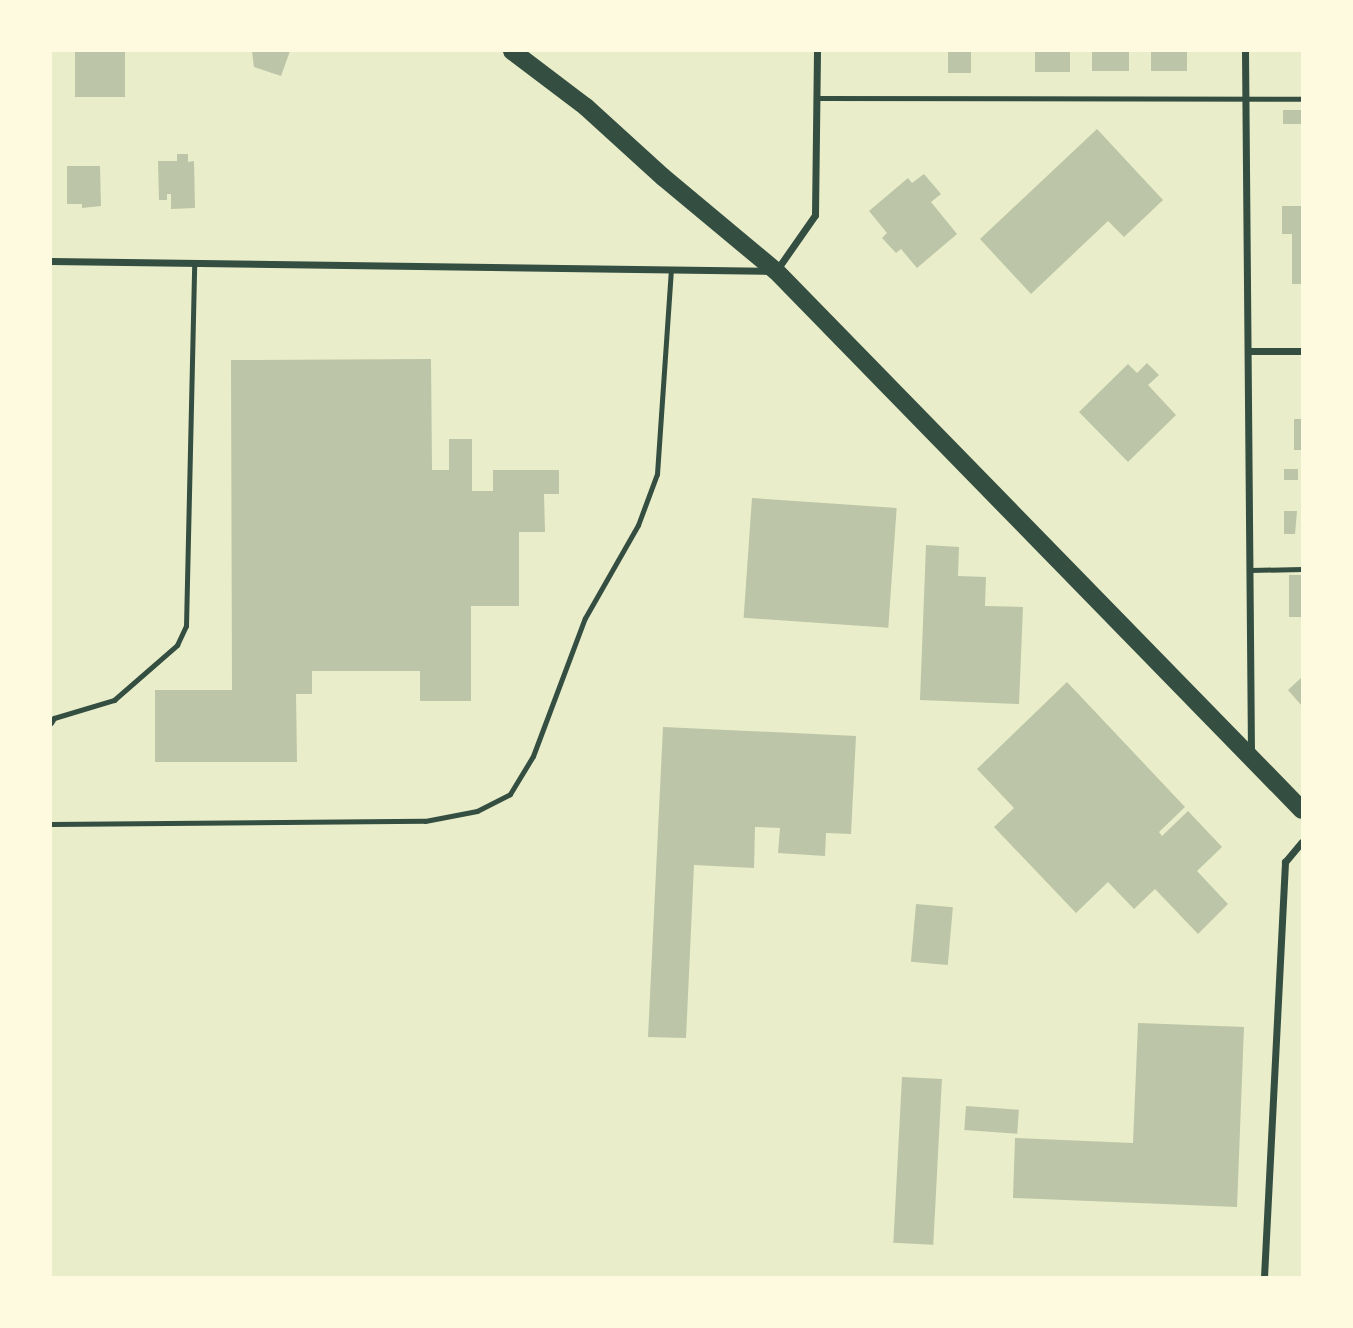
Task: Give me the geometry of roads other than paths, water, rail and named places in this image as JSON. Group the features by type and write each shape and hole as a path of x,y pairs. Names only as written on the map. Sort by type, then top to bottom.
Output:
{"main road":[{"path":"512,51 586,107 663,177 776,271 1302,810"}],"street":[{"path":"51,261 776,271 815,215 817,51"},
{"path":"1245,51 1250,351 1251,760"},
{"path":"1250,351 1302,351"},
{"path":"1264,1277 1285,862 1302,842"}],"lane":[{"path":"816,98 1302,99"},
{"path":"51,723 54,718 114,700 177,645 186,626 194,263"},
{"path":"51,824 425,821 477,810 510,794 533,755 585,618 638,525 657,474 671,269"},
{"path":"1250,570 1302,569"}]}
